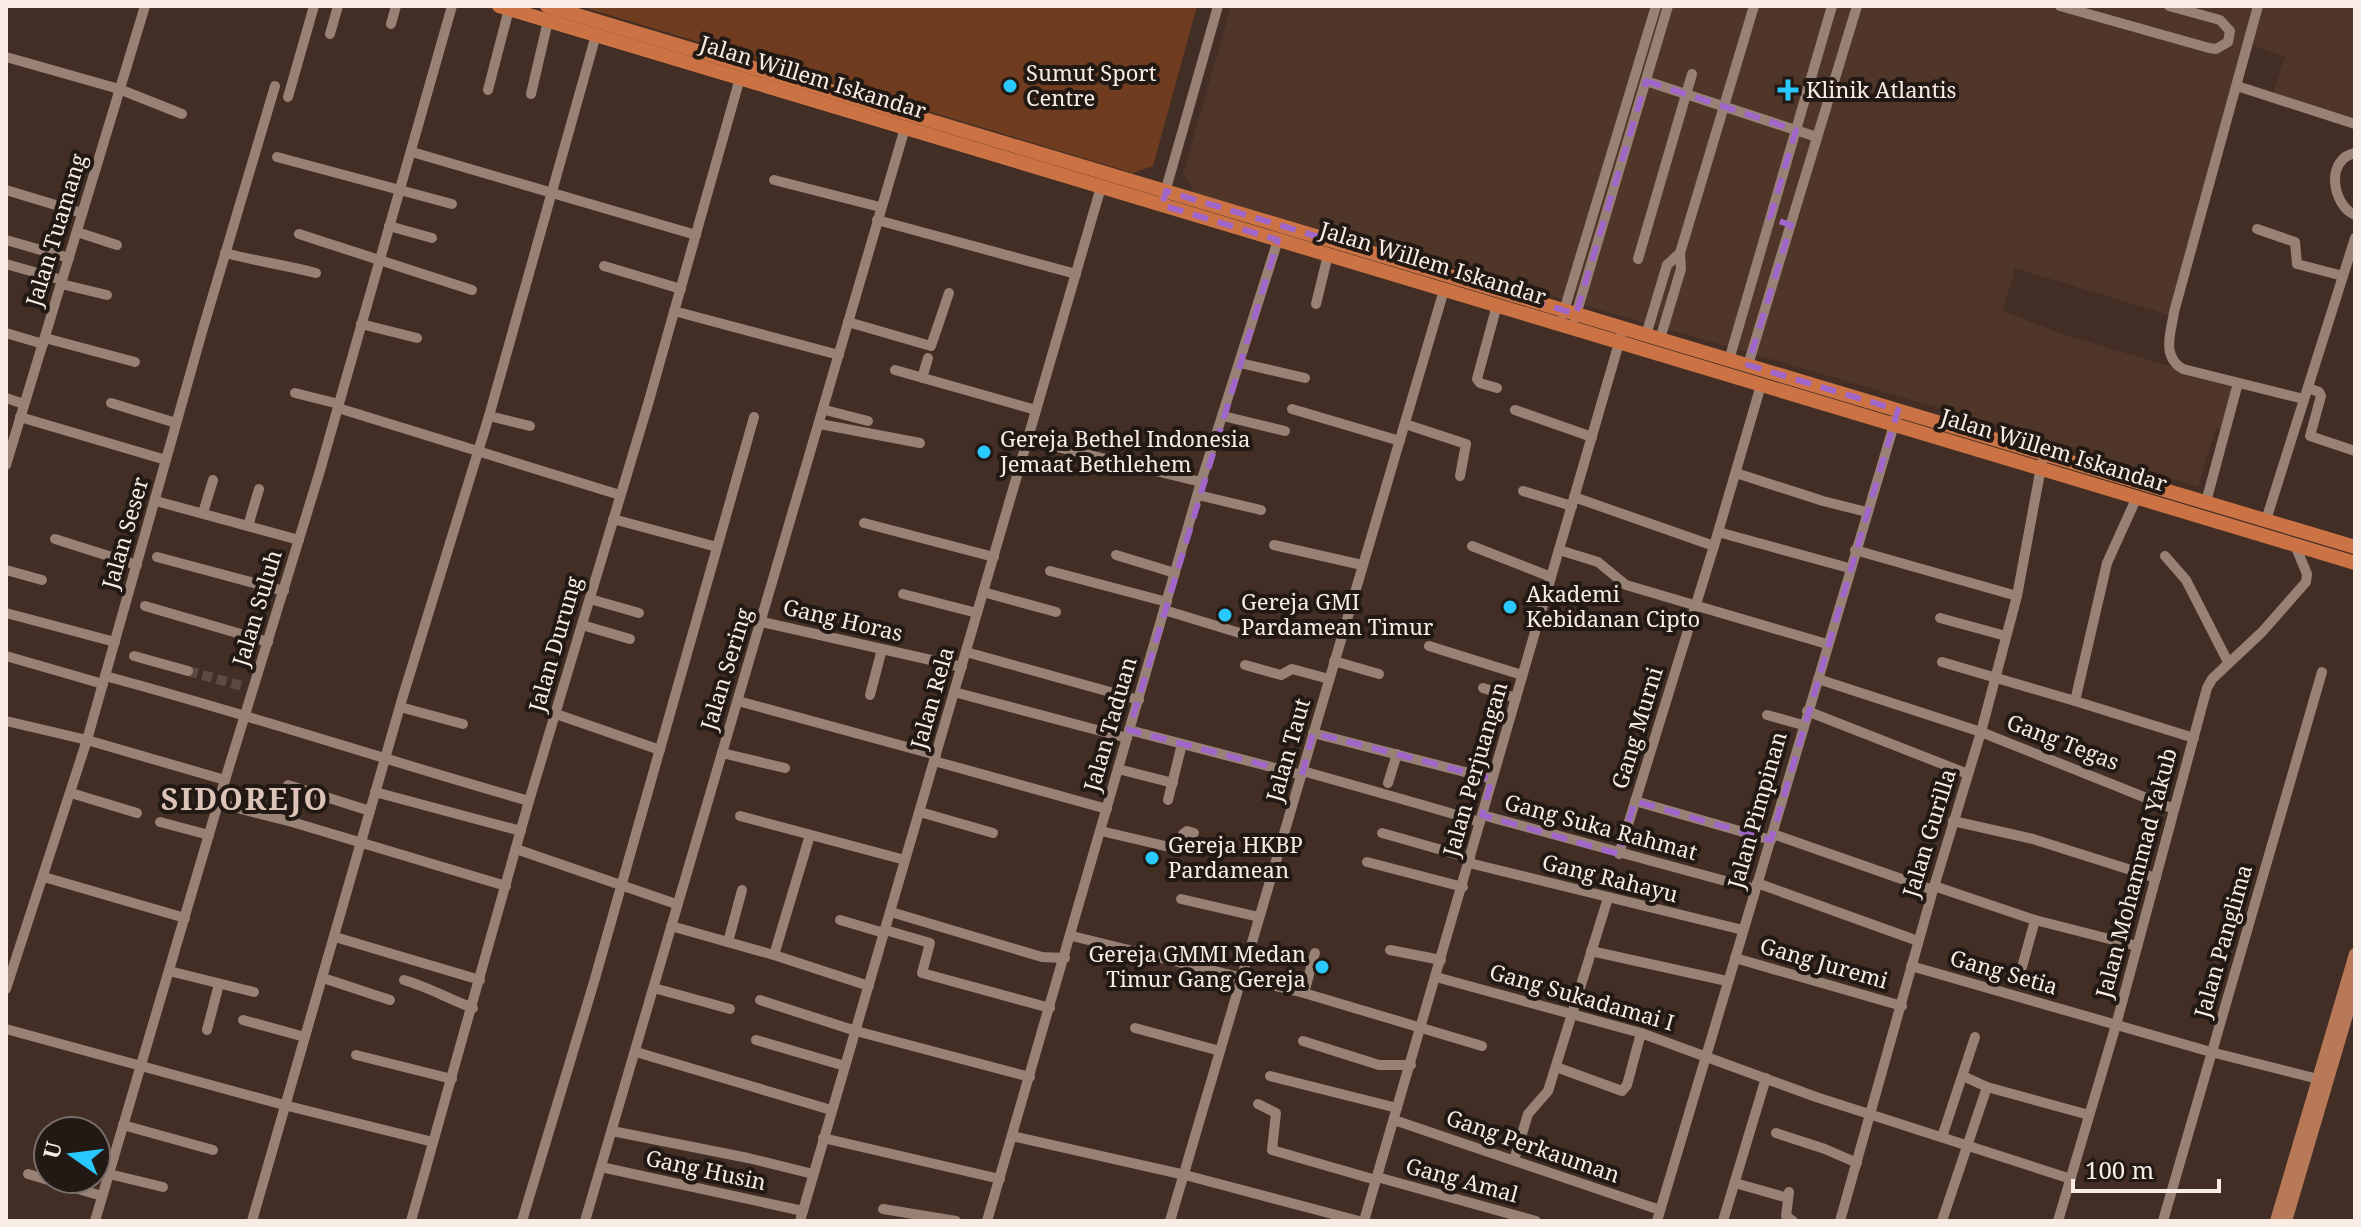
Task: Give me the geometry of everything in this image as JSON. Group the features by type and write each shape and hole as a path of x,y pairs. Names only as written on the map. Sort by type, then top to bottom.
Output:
{"highway":[{"name":"Jalan Willem Iskandar","path":"504,7 548,13 1622,335 1761,385 1896,417"},
{"name":"Jalan Willem Iskandar","path":"548,13 596,35 740,78 777,82 905,128 1101,187 1164,198 1278,240 1444,290 1497,305 1568,319"},
{"name":"Jalan Willem Iskandar","path":"1622,335 1653,337 1748,365 1896,417 2042,461 2206,502 2355,547"},
{"name":"Jalan Willem Iskandar","path":"2042,461 2137,497 2355,563"}],"main road":[{"path":"2276,1221 2318,1079 2347,1012 2355,954"},
{"path":"2286,1221 2355,988"}],"street":[{"name":"Jalan Tuamang","path":"6,463 145,6"},
{"path":"288,97 314,6"},
{"path":"330,34 338,6"},
{"path":"391,24 396,6"},
{"name":"Jalan Suluh","path":"112,1164 245,715 248,688 268,642 299,540 452,6"},
{"path":"1164,198 1218,6"},
{"path":"1568,319 1587,235 1656,6"},
{"path":"1568,319 1599,238 1668,6"},
{"path":"1653,337 1667,265 1680,253 1754,6"},
{"path":"1729,360 1832,6"},
{"path":"1748,365 1857,6"},
{"path":"2060,6 2209,48 2216,49 2228,42 2230,31 2223,21 2169,6"},
{"path":"2258,6 2178,299 2168,348 2171,359 2183,369 2238,383 2306,394 2319,392 2321,396 2310,436 2355,451"},
{"path":"488,90 504,7"},
{"path":"531,94 548,13"},
{"path":"252,1221 400,707 489,416 596,35"},
{"path":"6,57 119,89 182,114"},
{"path":"1638,259 1692,74"},
{"name":"Jalan Durung","path":"411,1221 529,801 681,289 740,78"},
{"path":"1646,81 1817,137"},
{"name":"Jalan Seser","path":"6,989 87,740 275,86"},
{"path":"2237,86 2355,124"},
{"name":"Jalan Sering","path":"585,1221 676,904 825,410 880,207 905,128"},
{"path":"412,152 696,235"},
{"path":"2355,153 2342,160 2335,177 2341,203 2355,215"},
{"path":"277,157 452,204"},
{"path":"774,180 880,207"},
{"name":"Jalan Rela","path":"802,1216 1101,187"},
{"path":"6,190 82,213"},
{"path":"1770,218 1791,225"},
{"path":"877,220 1076,274"},
{"path":"389,226 432,238"},
{"path":"2257,229 2295,242 2297,264 2343,276"},
{"path":"77,232 117,245"},
{"path":"299,234 472,290"},
{"path":"1587,235 1599,238"},
{"path":"2266,520 2355,238"},
{"path":"6,240 69,258"},
{"name":"Jalan Taduan","path":"987,1221 1201,482 1278,240"},
{"path":"225,253 316,273"},
{"path":"1316,304 1328,255"},
{"path":"6,264 107,295"},
{"path":"604,266 681,289"},
{"name":"Jalan Taut","path":"1170,1221 1444,290"},
{"path":"848,322 931,346 949,293"},
{"path":"1497,305 1477,379 1480,383 1497,388"},
{"path":"674,311 839,355"},
{"path":"361,324 417,338"},
{"path":"6,333 135,362"},
{"name":"Jalan Perjuangan","path":"1362,1221 1411,1065 1622,335"},
{"path":"922,378 928,358"},
{"path":"1240,363 1305,378"},
{"path":"895,370 1036,410"},
{"path":"2206,502 2238,383"},
{"name":"Gang Murni","path":"1619,854 1761,385"},
{"path":"295,393 620,495"},
{"path":"6,398 24,404"},
{"path":"111,403 176,423"},
{"path":"1292,409 1400,441"},
{"path":"825,410 868,421"},
{"path":"1515,410 1592,437"},
{"path":"489,416 530,426"},
{"path":"1223,416 1285,431"},
{"path":"20,417 166,460"},
{"path":"522,1221 622,885 754,417"},
{"name":"Jalan Pimpinan","path":"1659,1216 1681,1133 1711,1057 1727,981 1896,417"},
{"path":"820,424 920,443"},
{"path":"1405,424 1465,442 1467,447 1460,476"},
{"path":"1028,440 1201,482"},
{"name":"Jalan Gurilla","path":"1840,1221 1918,941 1981,732 2017,596 2042,461"},
{"path":"1736,473 1867,512"},
{"path":"203,513 213,480"},
{"path":"248,526 259,489"},
{"path":"1523,491 1573,501 1714,546"},
{"path":"1198,495 1261,510"},
{"path":"2075,701 2107,563 2137,497"},
{"path":"156,501 299,540"},
{"path":"613,519 717,547"},
{"path":"864,523 994,557"},
{"path":"1718,532 1849,568"},
{"path":"55,539 137,565"},
{"path":"1274,545 1362,565"},
{"name":"Jalan Mohammad Yakub","path":"2058,1221 2116,1025 2209,683 2262,632 2306,582 2307,574 2295,545"},
{"path":"1472,546 1551,577"},
{"path":"1559,550 1598,562 1626,585 1827,644"},
{"path":"1855,550 2017,596"},
{"path":"1116,555 1175,573"},
{"path":"2165,556 2186,580 2228,662"},
{"path":"157,557 284,591"},
{"path":"6,570 42,580"},
{"path":"1050,571 1166,606 1243,634"},
{"path":"983,592 1056,612"},
{"path":"903,594 977,613"},
{"path":"590,599 639,613"},
{"path":"145,606 268,642"},
{"path":"6,613 115,642"},
{"path":"1940,618 2006,636"},
{"name":"Gang Horas","path":"762,622 962,667"},
{"path":"582,625 630,639"},
{"path":"1429,646 1522,675"},
{"path":"870,695 882,649"},
{"path":"966,652 1139,700"},
{"path":"6,656 245,715 385,760 529,801"},
{"path":"134,656 188,671"},
{"path":"1334,661 1379,674"},
{"path":"1942,662 2194,738"},
{"path":"1245,665 1281,675 1292,669 1329,679"},
{"name":"Jalan Panglima","path":"2163,1221 2322,672"},
{"name":"Gang Tegas","path":"1818,679 1981,732 2174,809"},
{"path":"1483,688 1516,698"},
{"name":"Gang Suka Rahmat","path":"954,692 1302,773 1756,886 1918,941"},
{"path":"738,701 1107,809"},
{"path":"400,707 463,724"},
{"path":"1807,711 1968,774"},
{"path":"556,714 660,750"},
{"path":"1767,715 1803,725"},
{"path":"6,721 87,740 225,780"},
{"path":"1313,733 1492,779"},
{"path":"1168,800 1182,744"},
{"path":"722,753 785,768"},
{"path":"1388,783 1397,754"},
{"path":"1118,769 1173,783"},
{"path":"288,785 370,811"},
{"path":"375,792 521,831"},
{"path":"71,793 137,813"},
{"path":"1635,801 1772,837 2035,920 2137,946"},
{"path":"218,803 506,886"},
{"path":"920,812 993,833"},
{"path":"740,816 905,860"},
{"path":"1953,821 2033,839 2156,878"},
{"path":"160,822 209,835"},
{"path":"1101,831 1178,849 1183,834 1187,831 1194,833"},
{"name":"Gang Rahayu","path":"1382,833 1608,898 1743,930"},
{"path":"774,955 810,835"},
{"path":"516,849 676,904"},
{"path":"1367,862 1463,887"},
{"path":"44,877 185,918"},
{"path":"728,942 742,890"},
{"path":"1514,1160 1528,1114 1548,1091 1608,898"},
{"path":"1181,899 1259,917"},
{"path":"891,912 1042,957 1065,958"},
{"path":"840,920 930,943 922,973 1050,1008"},
{"path":"2022,967 2035,920"},
{"path":"671,926 869,986"},
{"path":"1072,936 1304,993 1482,1046"},
{"path":"335,937 480,980"},
{"path":"6,949 18,953"},
{"path":"1390,950 1441,960"},
{"path":"1591,951 1727,981"},
{"path":"1304,993 1315,953"},
{"name":"Gang Juremi","path":"1735,958 1902,1006"},
{"name":"Gang Setia","path":"1911,966 2211,1052 2318,1079"},
{"path":"169,971 254,992"},
{"name":"Gang Sukadamai I","path":"1436,977 1641,1033 1766,1078 2071,1179"},
{"path":"323,978 390,1000"},
{"path":"404,980 473,1008"},
{"path":"207,1030 219,984"},
{"path":"654,988 730,1009"},
{"path":"760,1000 856,1031 1030,1077"},
{"path":"243,1020 305,1037"},
{"path":"1135,1028 1220,1051"},
{"path":"6,1029 433,1142"},
{"path":"1556,1067 1622,1091 1627,1085 1641,1033"},
{"path":"1942,1137 1975,1037"},
{"path":"756,1040 845,1066"},
{"path":"1303,1041 1379,1065 1411,1065"},
{"path":"636,1052 831,1110"},
{"path":"356,1055 452,1079"},
{"path":"1270,1076 1397,1108"},
{"path":"1963,1076 1987,1087 2089,1115"},
{"path":"1723,1221 1766,1078"},
{"path":"1942,1221 1987,1087"},
{"name":"Gang Amal","path":"1258,1104 1276,1113 1272,1150 1536,1221"},
{"name":"Gang Perkauman","path":"1394,1120 1514,1160 1659,1216"},
{"path":"123,1125 213,1150"},
{"path":"612,1131 813,1174"},
{"path":"1776,1133 1857,1163"},
{"path":"1012,1136 1185,1175 1362,1221"},
{"path":"823,1138 1000,1179"},
{"name":"Gang Husin","path":"601,1167 802,1216"},
{"path":"28,1174 102,1196"},
{"path":"112,1175 163,1187"},
{"path":"1735,1183 1788,1195 1786,1216 1793,1221"},
{"name":"Jalan Suluh","path":"95,1221 102,1196"},
{"path":"883,1209 956,1221"}],"highlighted area":[{"path":"1646,81 1796,130 1770,218 1791,225 1748,365 1898,410 1771,840 1635,801 1619,854 1482,815 1492,779 1397,754 1313,733 1302,775 1129,730 1278,240 1162,205 1166,191 1576,314"}],"shaded area":[{"name":"Sumut Sport Centre","path":"579,6 1197,6 1153,166 1133,173"},
{"path":"1231,6 2355,6 2355,124 2272,97 2285,56 2245,43 2169,315 2015,268 2003,311 2065,335 2233,385 2221,428 2216,428 2198,487 2037,436 1195,193 1183,174"}],"tunnel":[{"path":"188,671 242,686"}],"place":[{"name":"Sumut Sport Centre","path":"1010,86"},
{"name":"Klinik Atlantis","path":"1788,90"},
{"name":"Gereja Bethel Indonesia Jemaat Bethlehem","path":"984,452"},
{"name":"Akademi Kebidanan Cipto","path":"1510,607"},
{"name":"Gereja GMI Pardamean Timur","path":"1225,615"},
{"name":"Gereja HKBP Pardamean","path":"1152,858"},
{"name":"Gereja GMMI Medan Timur Gang Gereja","path":"1322,967"}],"district":[{"name":"SIDOREJO","path":"245,800"}]}
